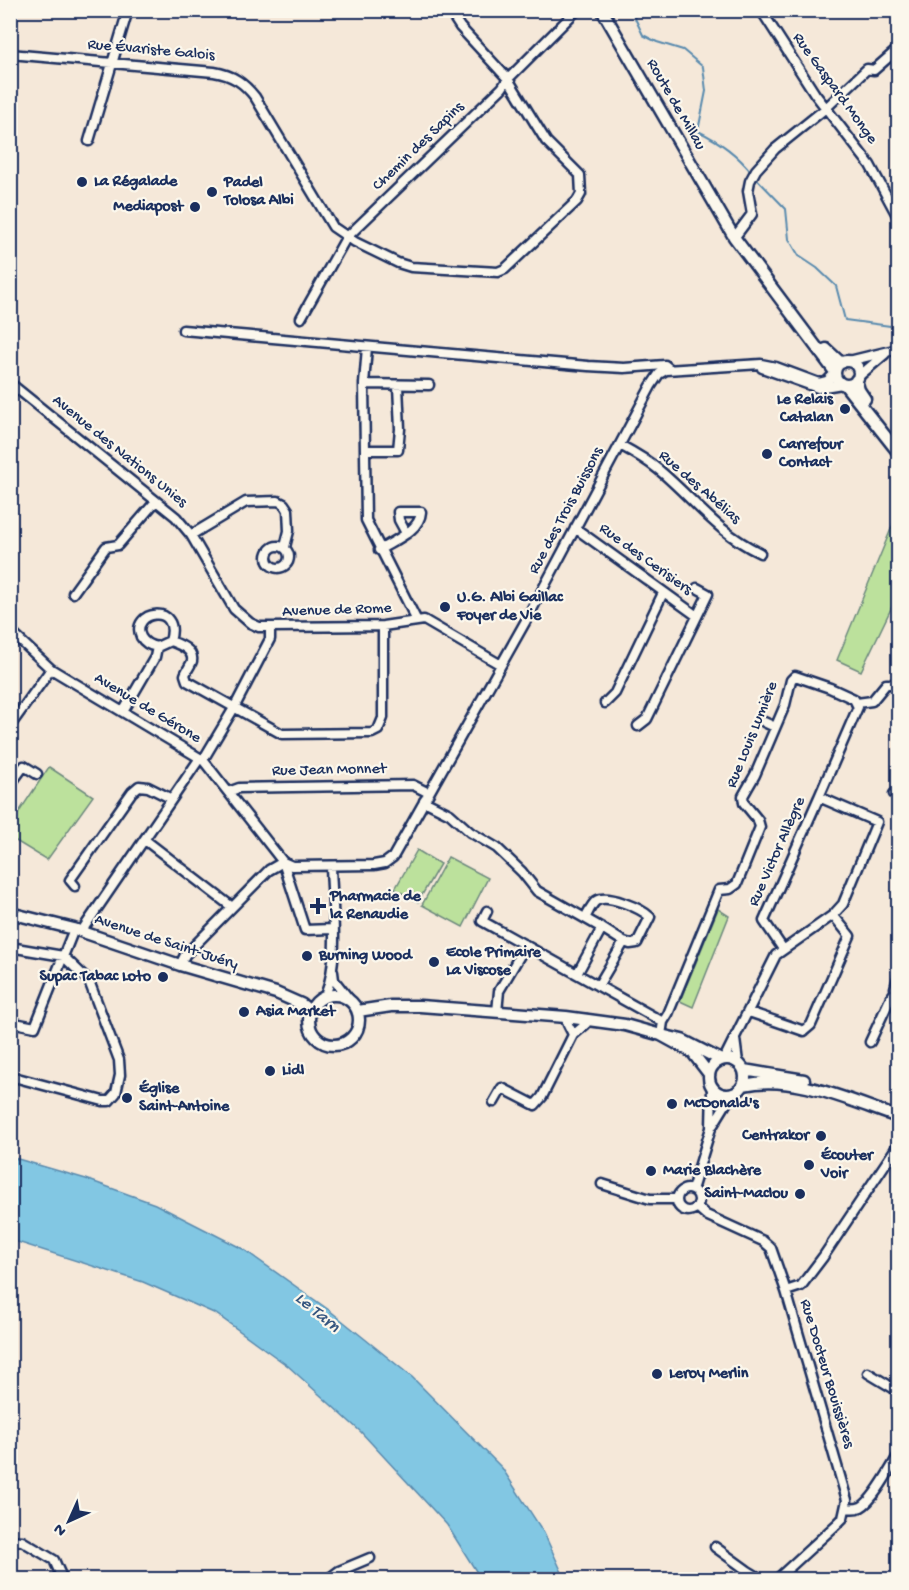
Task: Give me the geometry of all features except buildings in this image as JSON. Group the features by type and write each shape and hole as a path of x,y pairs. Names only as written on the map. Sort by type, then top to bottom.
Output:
{"main road":[{"name":"Route de Millau","path":"602,10 749,258 840,367"},
{"name":"Route de Millau","path":"722,215 840,367"},
{"path":"898,442 863,396 857,379 858,369 840,367 837,380 843,384 898,452"},
{"path":"843,384 851,384 857,379"},
{"name":"Avenue de Saint-Juéry","path":"10,913 77,930 180,965 290,998 310,1011"},
{"path":"333,994 349,999 358,1011 359,1026 350,1040 335,1045 327,1044 315,1036 309,1024 310,1011 316,1001 333,994"},
{"path":"358,1011 391,1006 566,1017 625,1025 682,1040 722,1060 741,1066 811,1081 898,1110"},
{"path":"661,1035 692,1052 709,1074 712,1088 722,1095 732,1094 744,1085 769,1082 806,1088 898,1117"},
{"path":"709,1074 713,1065 722,1060"},
{"path":"741,1066 744,1085"}],"street":[{"path":"89,141 128,10"},
{"path":"346,238 411,267 498,272 505,269 577,201 581,194 580,175 546,141 508,80 460,27 449,10"},
{"name":"Chemin des Sapins","path":"302,318 346,238 502,88 577,10"},
{"name":"Rue Gaspard Monge","path":"760,10 826,108 870,165 896,206 898,217"},
{"path":"737,234 752,214 748,191 750,180 774,149 826,108 867,69 874,70 898,49"},
{"name":"Rue Évariste Galois","path":"10,54 214,72 234,77 242,82 255,97 328,221 346,238"},
{"path":"183,330 576,366 664,365 670,369"},
{"path":"367,347 364,384 366,520 379,550 417,621"},
{"path":"646,367 659,374 670,369 761,364 776,367 819,383 827,381 840,367 894,350"},
{"path":"857,379 866,368 894,350"},
{"path":"747,366 768,370 818,388 843,384"},
{"name":"Rue des Trois Buissons","path":"331,866 374,866 384,863 393,856 501,665 659,374"},
{"name":"Avenue des Nations Unies","path":"10,383 176,517 191,535 234,609 250,623 259,627 270,627"},
{"path":"364,384 429,385"},
{"path":"366,450 398,450 400,429 398,386"},
{"name":"Rue des Abélias","path":"620,445 658,470 705,516 738,542 760,553"},
{"path":"73,593 106,547 118,545 156,501"},
{"path":"191,535 246,502 278,501 288,510 289,531 285,547"},
{"name":"Rue des Cerisiers","path":"575,528 697,616"},
{"path":"379,550 406,533"},
{"name":"Rue des Cerisiers","path":"638,726 647,719 708,594 697,588"},
{"path":"605,703 615,693 663,592"},
{"path":"170,641 172,629 167,618 162,615 151,615 144,620 141,625 141,636 146,643 157,647 170,641 181,644 191,655 192,661 184,675 187,681 282,734 372,733 378,730 383,718 383,626"},
{"name":"Avenue de Rome","path":"270,627 383,626 424,620 501,665"},
{"path":"10,1022 35,1027 63,956 77,930 145,840 234,708 270,639 270,627"},
{"name":"Avenue de Gérone","path":"10,631 51,669 201,759 283,862 305,930 332,929"},
{"path":"123,712 155,657 157,647"},
{"path":"10,726 51,669"},
{"name":"Rue Louis Lumière","path":"663,1022 719,890 730,889 737,884 760,831 758,820 744,804 743,796 755,775 795,676 830,688 854,699 857,703"},
{"path":"857,703 872,701 886,684 898,687"},
{"name":"Rue Victor Allègre","path":"783,949 765,921 857,712 857,703"},
{"path":"764,722 775,727"},
{"path":"10,784 24,766 37,774"},
{"name":"Rue Jean Monnet","path":"228,792 239,788 413,785 470,832 497,848 522,872 537,891 624,942"},
{"path":"75,886 70,880 132,792 139,786 148,787 172,799"},
{"name":"Rue Victor Allègre","path":"722,1060 749,1012 771,963 783,949 833,915 843,904 877,822 819,796"},
{"path":"145,840 232,907"},
{"path":"180,965 185,955 269,870 283,862 292,866 331,866 334,980 349,999"},
{"path":"585,918 594,903 599,900 624,902 647,914 650,920 637,943 624,942 598,986"},
{"path":"487,911 482,921 663,1022 661,1035"},
{"path":"749,1012 804,1031 811,1025 850,936 833,915"},
{"path":"577,974 602,928"},
{"path":"497,1012 499,991 526,945"},
{"path":"10,947 63,956 89,981 119,1060 120,1076 116,1093 109,1101 10,1076"},
{"path":"325,996 332,962"},
{"path":"870,1042 890,999 897,993 895,988 898,978"},
{"path":"566,1017 566,1023 573,1035"},
{"path":"494,1102 502,1088 535,1105 542,1097 573,1035 586,1024 587,1019"},
{"path":"735,1039 741,1066"},
{"path":"711,1128 712,1088"},
{"path":"692,1190 711,1128 732,1094"},
{"name":"Rue Docteur Bouissières","path":"847,1508 846,1492 786,1292 801,1286 898,1145"},
{"path":"602,1184 650,1199 677,1199"},
{"path":"677,1199 683,1191 692,1190"},
{"path":"677,1199 679,1207 684,1210 690,1211 697,1207 699,1197 692,1190"},
{"path":"697,1207 706,1215 764,1241 771,1248 786,1292"},
{"path":"868,1373 898,1390"},
{"path":"776,1580 843,1518 847,1508 862,1507 898,1456"},
{"path":"10,1540 22,1541 54,1560 63,1580"},
{"path":"714,1546 763,1580"},
{"path":"327,1580 339,1571 369,1558"}],"green space":[{"path":"898,512 898,594 861,671 837,660"},
{"path":"49,767 93,796 47,860 11,838 11,824"},
{"path":"417,850 440,864 418,902 395,889"},
{"path":"448,857 488,878 463,927 422,905"},
{"path":"718,909 729,916 693,1007 680,1001"}],"water":[{"name":"Le Tarn","path":"11,1157 86,1179 155,1204 243,1249 329,1310 412,1377 502,1468 544,1533 565,1579 481,1579 447,1525 361,1432 288,1366 216,1314 143,1282 11,1240"}],"waterway":[{"path":"631,10 643,35 683,50 703,67 706,91 698,131 727,149 752,173"},
{"path":"755,177 786,209 789,239 799,256 817,268 836,286 845,320 898,327"}],"place":[{"name":"La Régalade","path":"82,182"},
{"name":"Padel Tolosa Albi","path":"212,192"},
{"name":"Mediapost","path":"195,207"},
{"name":"Le Relais Catalan","path":"845,409"},
{"name":"Carrefour Contact","path":"767,454"},
{"name":"U.G. Albi Gaillac Foyer de Vie","path":"445,607"},
{"name":"Pharmacie de la Renaudie","path":"318,906"},
{"name":"Burning Wood","path":"307,956"},
{"name":"Ecole Primaire La Viscose","path":"434,962"},
{"name":"Supac Tabac Loto","path":"163,977"},
{"name":"Asia Market","path":"244,1012"},
{"name":"Lidl","path":"270,1071"},
{"name":"Église Saint-Antoine","path":"127,1098"},
{"name":"McDonald's","path":"672,1104"},
{"name":"Centrakor","path":"821,1136"},
{"name":"Écouter Voir","path":"809,1165"},
{"name":"Marie Blachère","path":"651,1171"},
{"name":"Saint-Maclou","path":"800,1194"},
{"name":"Leroy Merlin","path":"657,1374"}]}
